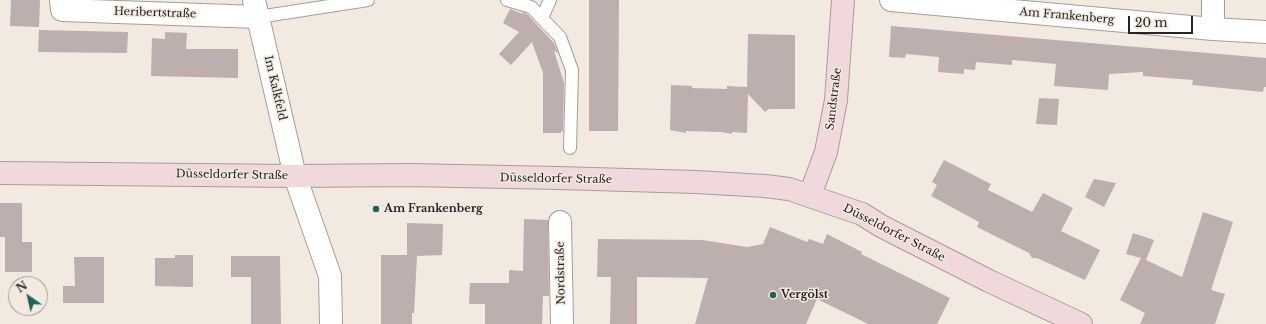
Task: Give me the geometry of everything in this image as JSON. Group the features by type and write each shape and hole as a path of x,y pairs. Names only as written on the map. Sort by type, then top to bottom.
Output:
{"main road":[{"name":"Sandstraße","path":"810,196 826,152 836,100 843,0"},
{"name":"Düsseldorfer Straße","path":"0,173 424,176 696,182 789,189 862,214 882,226 989,281 1081,324"}],"street":[{"name":"Heribertstraße","path":"61,0 62,10 256,9"},
{"name":"Am Frankenberg","path":"891,0 1213,29 1266,32"},
{"path":"1213,0 1213,29"},
{"name":"Im Kalkfeld","path":"256,9 296,176 330,276 331,324"},
{"name":"Nordstraße","path":"560,222 562,324"}],"lane":[{"path":"256,9 368,0"},
{"path":"507,0 531,7 560,37 572,70 570,148"},
{"path":"542,18 550,0"}],"building":[{"path":"11,0 40,0 39,27 10,26"},
{"path":"589,0 619,0 618,131 589,131"},
{"path":"510,9 527,14 554,43 558,53 554,51 564,83 563,131 561,131 561,133 543,133 543,73 532,42 511,65 499,54 519,32 503,23"},
{"path":"891,26 1266,58 1266,87 1264,87 1263,92 1192,85 1193,80 1143,76 1143,72 1109,74 1108,90 1054,86 1056,64 1012,60 1012,65 976,62 975,70 964,69 964,74 938,72 939,57 906,54 905,58 889,57"},
{"path":"39,30 128,32 127,53 38,52"},
{"path":"165,32 187,33 186,49 238,49 238,78 151,76 152,38 165,39"},
{"path":"748,34 795,35 795,109 769,109 765,112 748,94 747,133 732,132 732,134 722,132 686,131 686,133 670,130 671,85 692,86 692,88 727,89 727,86 747,87"},
{"path":"1039,98 1059,99 1057,125 1036,124"},
{"path":"944,160 991,184 988,190 1032,212 1043,193 1073,208 1061,231 1100,250 1085,280 1037,258 1032,258 1029,253 977,227 979,222 931,196 937,185 932,182"},
{"path":"1094,179 1116,183 1104,207 1085,197"},
{"path":"0,203 22,203 22,242 32,242 32,272 5,272 5,237 0,237"},
{"path":"1203,212 1233,222 1211,290 1225,294 1215,324 1140,324 1145,313 1120,300 1141,258 1126,254 1133,233 1154,240 1146,260 1182,277"},
{"path":"524,219 548,220 549,296 543,296 542,324 485,324 485,304 469,304 470,283 509,283 509,270 523,271"},
{"path":"407,223 443,224 442,255 417,256 412,324 381,324 381,255 407,255"},
{"path":"770,227 807,242 809,239 823,244 827,234 862,252 861,254 950,298 937,324 868,324 817,299 806,324 695,324 708,278 637,277 637,324 610,324 611,277 597,277 598,239 702,240 747,247 763,244"},
{"path":"175,255 193,255 193,287 155,286 155,258 175,258"},
{"path":"231,256 280,256 281,324 251,324 251,277 231,277"},
{"path":"74,257 104,257 104,303 63,303 63,286 75,286"}],"place":[{"name":"Am Frankenberg","path":"376,209"},
{"name":"Vergölst","path":"773,295"}]}
